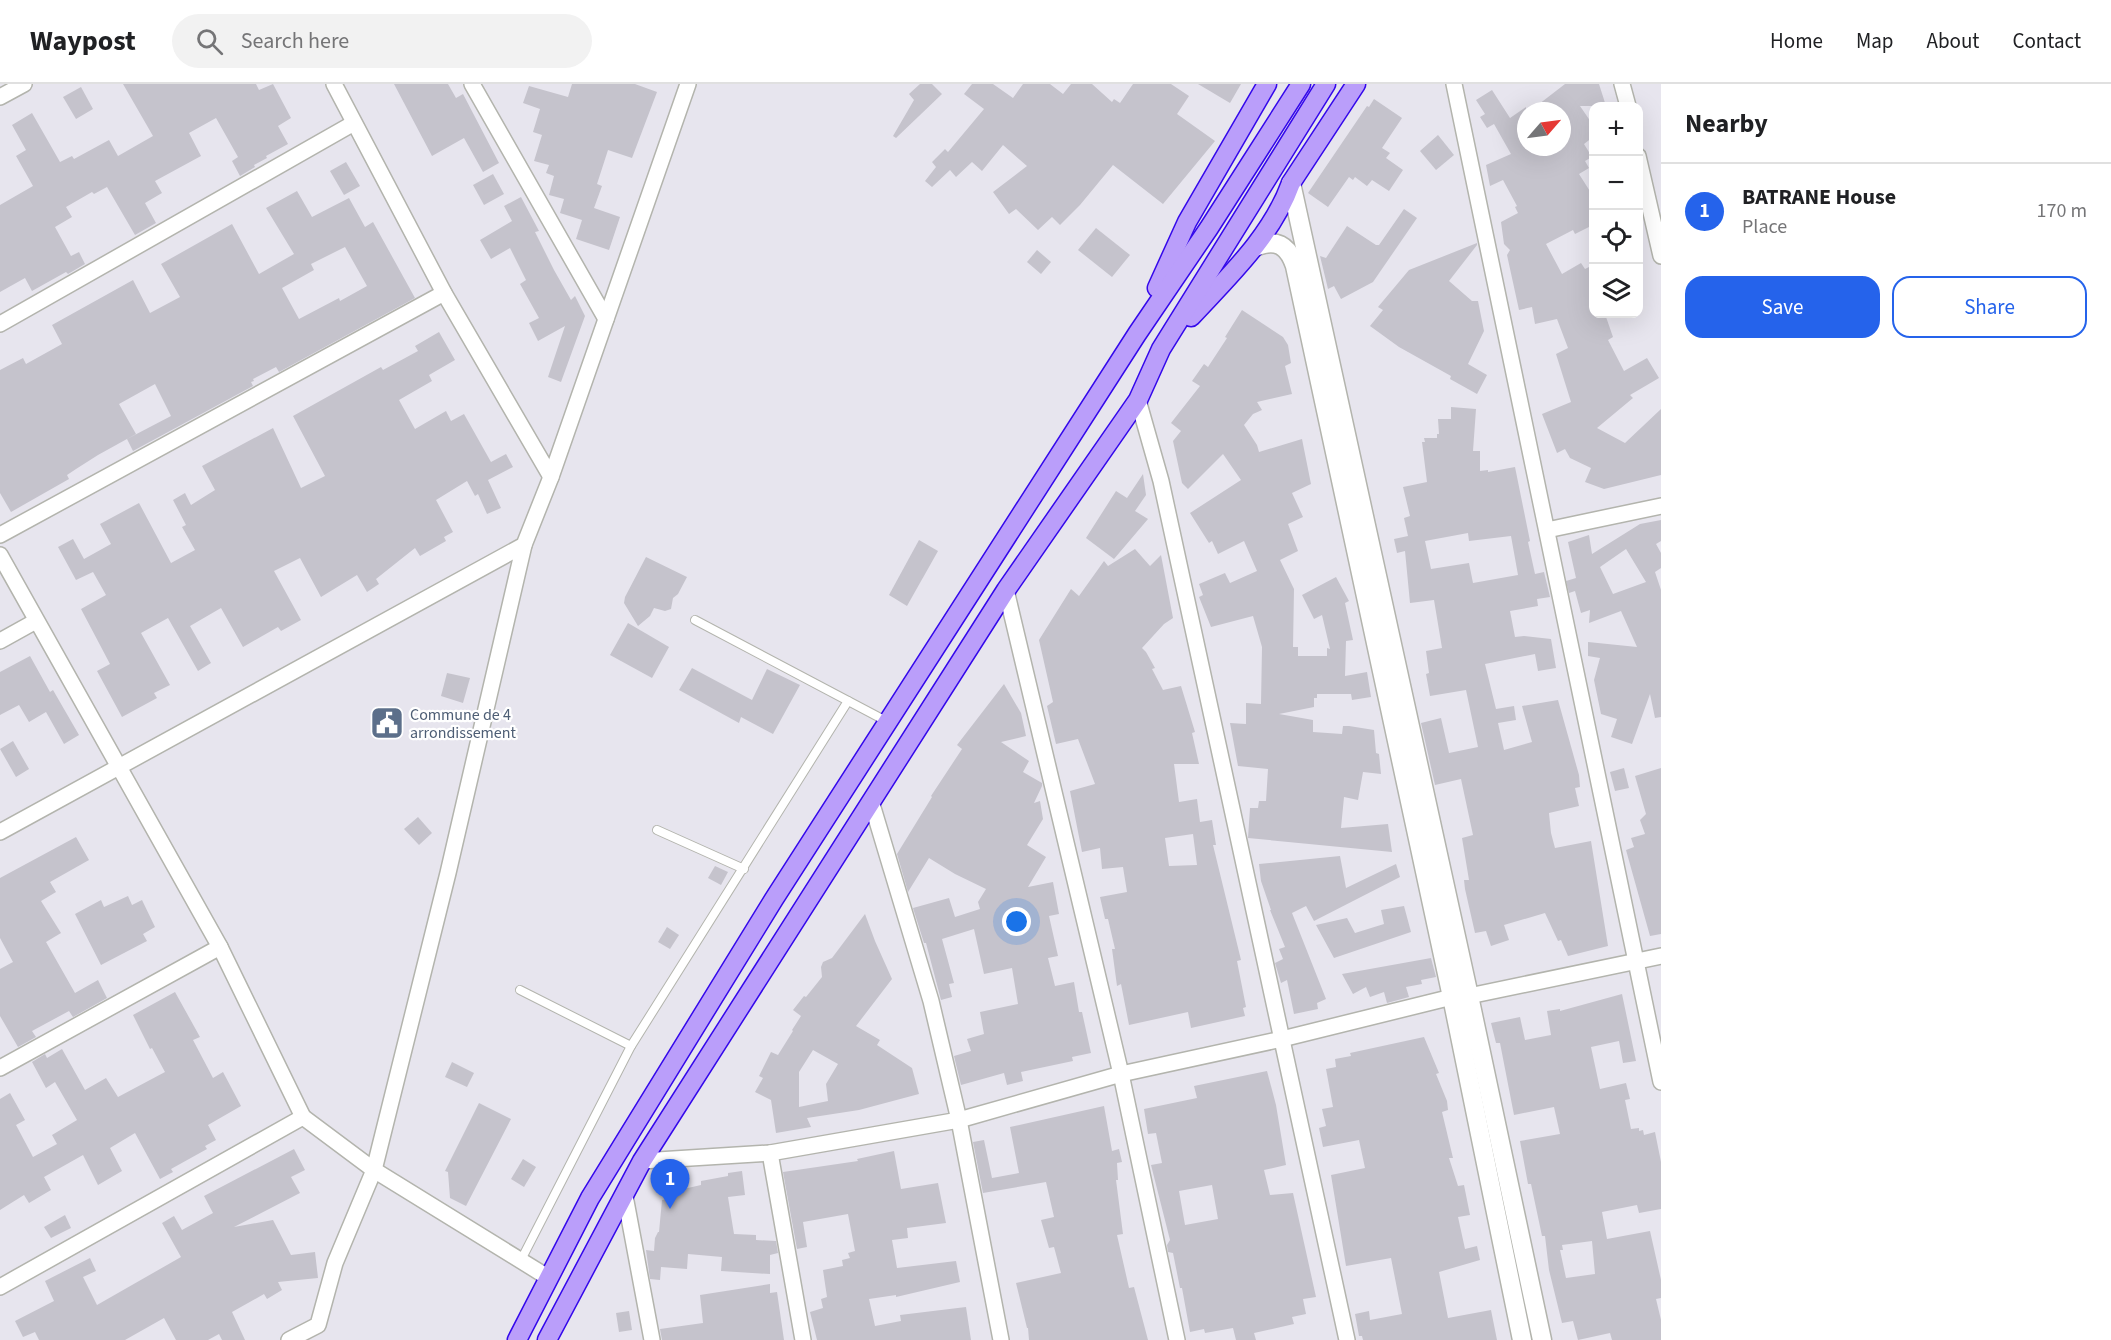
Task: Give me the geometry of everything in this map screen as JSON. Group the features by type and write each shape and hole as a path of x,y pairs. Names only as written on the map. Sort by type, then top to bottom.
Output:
{"highway":[{"path":"1137,334 1187,222 1267,84"},
{"path":"517,1340 590,1198 774,899 1300,84"},
{"path":"547,1340 642,1161 1006,590 1138,400 1161,349 1326,84"},
{"path":"1161,349 1255,247 1286,196 1291,183 1356,84"}],"street":[{"path":"0,98 24,84"},
{"path":"334,84 444,293 551,477"},
{"path":"472,84 606,319"},
{"path":"313,1340 335,1263 374,1170 445,884 524,545 551,477 688,84"},
{"path":"1454,84 1661,1082"},
{"path":"1623,84 1627,102"},
{"path":"0,324 354,123"},
{"path":"1643,178 1661,256"},
{"path":"1291,183 1460,996 1522,1340"},
{"path":"1255,247 1268,243 1283,246 1291,253 1295,266 1460,996 1542,1340"},
{"path":"0,535 444,293"},
{"path":"1138,400 1161,481 1347,1340"},
{"path":"1547,530 1661,506"},
{"path":"0,832 524,545"},
{"path":"0,555 220,947 303,1117 374,1170 549,1278"},
{"path":"1006,590 1120,1074 1177,1340"},
{"path":"0,641 36,621"},
{"path":"871,801 931,1001 959,1120 1001,1340"},
{"path":"0,1068 220,947"},
{"path":"642,1161 770,1153 959,1120 1120,1074 1282,1039 1460,996 1661,956"},
{"path":"0,1287 303,1117"},
{"path":"770,1153 803,1340"},
{"path":"625,1196 652,1340"},
{"path":"289,1340 318,1325"}],"lane":[{"path":"695,620 888,722"},
{"path":"521,1260 630,1046 848,701"},
{"path":"657,830 744,868"},
{"path":"520,990 630,1046"}],"building":[{"path":"123,84 256,84 259,90 273,84 291,118 278,126 288,144 266,156 267,158 240,176 232,161 238,157 216,118 189,133 201,156 155,181 162,193 145,203 156,223 135,235 107,187 94,194 92,192 66,207 72,217 55,227 71,256 79,252 85,264 32,291 25,278 0,292 0,205 33,186 16,156 26,150 12,125 32,113 60,162 72,156 74,159 109,140 118,156 153,136"},
{"path":"394,84 448,84 456,98 463,94 499,163 483,172 464,138 432,156"},
{"path":"572,84 635,84 657,92 632,158 608,150 597,184 602,186 594,208 620,217 609,250 576,239 582,220 560,213 564,199 549,195 554,176 546,173 549,165 534,161 542,135 533,132 540,109 523,103 529,86 568,97"},
{"path":"920,84 932,84 942,94 896,138 893,136 914,100 909,94"},
{"path":"972,84 993,84 1013,98 1023,84 1050,84 1063,94 1071,84 1092,84 1112,102 1114,99 1120,103 1133,84 1171,84 1189,96 1177,114 1215,141 1163,204 1113,165 1060,225 1052,217 1038,230 1016,209 1009,214 993,192 1027,166 1003,145 982,171 972,162 956,177 950,170 932,187 925,181 936,167 932,162 945,149 948,152 984,109 964,94"},
{"path":"1198,84 1241,84 1230,103"},
{"path":"1565,84 1599,84 1605,102 1589,102 1589,106 1580,106 1589,119 1589,140 1584,144 1589,152 1589,159 1585,161 1589,168 1579,174 1589,190 1589,227 1575,234 1573,230 1546,244 1562,274 1581,263 1585,269 1589,267 1589,318 1606,318 1613,337 1608,340 1624,371 1647,358 1659,378 1630,395 1633,398 1597,428 1625,443 1661,409 1661,475 1604,489 1585,482 1591,468 1570,458 1565,449 1557,453 1542,414 1571,402 1556,354 1568,348 1557,319 1535,324 1532,307 1519,310 1507,255 1510,250 1504,244 1501,222 1518,213 1515,207 1517,206 1503,180 1490,186 1486,165 1511,154 1494,124 1487,128 1480,117 1485,114 1476,100 1492,90 1510,118 1517,113 1517,156 1571,156 1571,102 1542,102"},
{"path":"81,87 93,109 76,119 63,97"},
{"path":"1374,99 1402,118 1382,148 1390,153 1386,158 1403,170 1389,191 1372,180 1367,186 1355,177 1353,180 1349,177 1328,207 1308,193"},
{"path":"1438,135 1454,155 1436,170 1420,151"},
{"path":"346,162 360,186 344,195 330,171"},
{"path":"493,174 504,194 484,205 473,185"},
{"path":"297,191 312,217 349,198 365,227 373,222 415,298 279,372 276,367 253,379 254,381 251,382 253,386 133,451 127,439 171,416 155,384 119,404 136,434 98,455 67,475 69,479 11,512 0,493 0,370 23,358 26,364 62,344 52,325 133,280 150,313 180,297 161,264 232,224 259,274 294,254 266,208","holes":["345,247 367,286 299,319 282,288 314,270 311,264"]},
{"path":"521,197 539,231 535,232 554,270 571,300 575,296 585,316 561,382 548,377 565,326 538,341 529,323 539,318 520,284 526,280 510,248 491,259 480,240 512,221 504,206"},
{"path":"1404,209 1417,218 1373,282 1341,299 1334,286 1328,289 1320,256 1326,258 1347,226 1379,245"},
{"path":"1096,228 1130,255 1112,277 1078,250"},
{"path":"1477,243 1449,281 1472,301 1478,301 1484,331 1468,364 1487,375 1477,394 1450,379 1451,376 1399,347 1370,326 1383,310 1378,307 1409,270"},
{"path":"1037,250 1051,262 1041,274 1027,262"},
{"path":"1242,310 1283,337 1288,345 1291,363 1285,366 1292,394 1257,402 1262,410 1253,414 1244,425 1259,452 1302,439 1311,484 1292,493 1303,517 1288,524 1298,551 1280,560 1294,589 1293,647 1298,647 1298,656 1327,656 1327,648 1330,649 1322,615 1314,619 1302,595 1336,577 1349,601 1345,603 1353,640 1346,641 1345,676 1367,672 1371,697 1352,700 1351,694 1317,694 1317,698 1314,698 1314,707 1279,714 1313,720 1313,732 1342,734 1343,726 1374,730 1381,774 1363,772 1358,800 1344,797 1341,828 1388,824 1392,852 1248,838 1250,808 1258,808 1259,801 1266,801 1268,769 1238,766 1230,723 1246,724 1246,703 1261,704 1262,647 1253,616 1211,627 1199,597 1203,595 1199,584 1225,573 1230,583 1257,571 1244,541 1218,554 1212,541 1209,543 1190,513 1241,480 1223,454 1188,489 1182,483 1173,441 1181,431 1171,423 1200,386 1192,381 1204,364 1208,367"},
{"path":"439,332 455,360 429,375 432,381 399,400 415,429 446,411 451,421 464,414 491,462 506,454 513,467 488,480 501,508 487,514 478,494 475,496 467,481 436,500 453,532 444,537 446,541 420,556 415,548 376,579 379,584 367,592 357,575 321,597 300,558 274,571 301,620 281,631 278,627 243,647 221,608 190,626 211,663 198,671 168,618 141,633 170,685 154,693 157,698 122,717 97,671 110,664 81,609 106,595 93,572 76,580 58,547 73,539 84,559 111,544 100,524 139,503 171,563 195,550 182,527 186,525 173,500 185,493 191,505 215,490 202,466 273,428 301,488 325,476 293,416 381,367 383,370 418,351 415,346"},
{"path":"1451,407 1476,409 1473,451 1480,451 1480,471 1488,470 1488,472 1515,467 1535,574 1544,572 1550,597 1537,599 1538,606 1510,611 1515,637 1551,639 1556,668 1538,671 1535,654 1485,664 1496,709 1514,706 1516,720 1498,723 1504,750 1532,742 1522,706 1558,700 1579,775 1580,787 1575,788 1579,806 1549,813 1551,833 1555,848 1591,841 1608,946 1568,956 1545,913 1504,925 1509,940 1491,946 1486,931 1475,933 1465,889 1464,880 1469,880 1462,838 1473,835 1461,779 1435,785 1421,723 1441,718 1449,753 1478,747 1466,690 1430,696 1426,674 1429,673 1426,651 1442,648 1434,600 1410,603 1405,551 1397,553 1394,539 1408,536 1404,518 1410,516 1403,487 1427,482 1422,442 1425,442 1424,438 1437,438 1438,419 1451,419","holes":["1468,533 1469,541 1511,536 1518,575 1473,583 1469,563 1431,569 1425,541"]},
{"path":"1143,474 1146,495 1135,511 1148,519 1114,559 1086,538 1116,491 1127,498"},
{"path":"1661,520 1661,541 1656,544 1661,553 1661,568 1655,572 1661,590 1661,717 1655,718 1650,694 1632,744 1611,737 1617,719 1601,714 1594,680 1600,658 1588,656 1588,642 1637,647 1621,611 1589,623 1590,610 1581,613 1575,591 1569,593 1566,581 1576,578 1568,542 1589,535 1592,554 1640,524","holes":["1626,549 1646,582 1613,594 1600,567"]},
{"path":"919,540 938,551 907,606 889,595"},
{"path":"1135,549 1150,566 1161,555 1173,618 1164,624 1142,648 1155,668 1152,669 1163,690 1181,686 1195,732 1192,733 1199,764 1174,764 1179,802 1197,799 1200,822 1212,820 1216,845 1213,845 1241,960 1237,961 1246,1007 1243,1008 1245,1016 1191,1028 1188,1012 1129,1025 1121,984 1117,986 1112,949 1115,949 1100,897 1127,892 1123,867 1102,869 1100,848 1082,852 1070,791 1095,784 1078,739 1056,744 1047,706 1053,702 1039,640 1071,589 1079,596 1104,561 1108,566","holes":["1193,834 1197,865 1169,866 1165,838"]},
{"path":"646,557 687,577 678,594 673,598 671,609 665,611 654,608 650,616 638,626 624,603"},
{"path":"628,623 669,647 652,678 610,655"},
{"path":"30,656 50,692 53,690 79,735 64,744 46,712 29,722 19,705 0,715 0,672"},
{"path":"692,668 752,700 767,669 800,685 773,734 741,717 739,723 679,690"},
{"path":"447,673 470,678 463,703 441,696"},
{"path":"1004,684 1021,713 1026,736 1001,742 1029,761 1023,772 1042,783 1034,803 1040,801 1043,819 1027,845 1046,857 1028,887 1053,882 1059,914 1049,916 1058,956 1048,958 1055,986 1074,982 1079,1012 1082,1012 1091,1053 1072,1057 1073,1061 1021,1072 1023,1081 1007,1085 1004,1073 961,1085 954,1056 971,1051 967,1039 984,1034 980,1012 1018,1004 1012,968 984,974 974,929 942,939 954,983 949,984 952,997 941,1000 926,943 924,943 913,908 949,898 955,917 980,909 978,902 986,889 929,858 908,892 897,854 962,749 957,745"},
{"path":"13,741 29,769 16,777 0,749"},
{"path":"1624,768 1629,788 1615,791 1610,772"},
{"path":"1661,768 1661,934 1650,936 1626,850 1634,847 1631,838 1645,834 1640,820 1646,814 1635,776"},
{"path":"418,817 432,833 419,845 404,829"},
{"path":"76,837 89,860 50,882 56,892 41,901 61,933 46,942 75,993 98,980 107,998 73,1017 69,1011 32,1031 36,1037 18,1047 0,1016 0,969 13,962 0,938 0,878"},
{"path":"1340,856 1346,888 1396,864 1400,877 1314,921 1306,906 1292,913 1326,999 1317,1003 1318,1009 1294,1014 1287,980 1281,983 1275,963 1283,959 1279,949 1285,947 1270,910 1261,881 1259,864"},
{"path":"715,866 728,872 721,885 708,878"},
{"path":"128,896 132,905 142,900 155,927 143,934 147,941 101,965 75,914 101,900 104,907"},
{"path":"1404,906 1411,932 1334,958 1316,925 1347,918 1355,933 1384,924 1381,910"},
{"path":"865,914 892,979 856,1026 880,1040 877,1045 912,1068 919,1094 859,1110 807,1118 811,1127 776,1133 771,1100 755,1092 763,1078 759,1076 771,1052 778,1055 801,1016 793,1010 822,977 823,962 832,958","holes":["813,1050 838,1064 826,1084 828,1101 799,1107 799,1072"]},
{"path":"667,927 679,935 670,949 658,942"},
{"path":"1431,958 1436,977 1421,980 1422,984 1406,987 1409,997 1387,1003 1384,992 1370,997 1366,987 1353,994 1342,974"},
{"path":"175,992 200,1037 193,1040 213,1078 223,1072 241,1106 208,1125 216,1140 205,1146 207,1149 171,1169 173,1172 160,1179 135,1133 110,1148 122,1171 98,1185 83,1155 44,1177 51,1190 29,1203 24,1195 0,1210 0,1099 10,1093 25,1120 16,1125 33,1157 57,1144 52,1135 77,1120 55,1082 46,1088 32,1062 45,1054 47,1058 62,1049 85,1090 106,1078 118,1097 165,1072 152,1048 150,1049 133,1015"},
{"path":"1622,994 1636,1061 1623,1063 1619,1041 1591,1047 1600,1089 1626,1083 1630,1099 1625,1100 1631,1129 1639,1128 1639,1131 1643,1130 1644,1135 1655,1132 1661,1162 1661,1209 1639,1213 1637,1205 1602,1212 1607,1239 1650,1231 1661,1280 1661,1298 1656,1299 1661,1320 1661,1340 1612,1340 1610,1333 1578,1340 1573,1321 1562,1323 1549,1270 1545,1236 1542,1236 1531,1184 1528,1184 1520,1141 1560,1134 1554,1107 1514,1115 1500,1043 1496,1043 1491,1023 1520,1017 1525,1040 1551,1035 1547,1011 1560,1009 1560,1011","holes":["1592,1241 1595,1274 1566,1278 1560,1250 1563,1250 1562,1245"]},
{"path":"1424,1037 1439,1073 1436,1074 1447,1101 1448,1110 1442,1112 1453,1158 1449,1158 1458,1186 1464,1185 1470,1215 1458,1217 1465,1249 1477,1246 1480,1260 1439,1272 1448,1318 1491,1310 1497,1340 1363,1340 1362,1336 1359,1336 1355,1314 1369,1311 1370,1320 1402,1314 1391,1258 1346,1266 1331,1175 1365,1168 1359,1140 1323,1147 1319,1128 1326,1126 1322,1109 1333,1107 1326,1069 1336,1067 1335,1059 1351,1056 1350,1053"},
{"path":"452,1062 474,1073 467,1087 445,1077"},
{"path":"1267,1071 1276,1105 1286,1165 1264,1170 1270,1195 1293,1193 1316,1297 1303,1299 1306,1314 1292,1317 1294,1324 1254,1333 1256,1340 1236,1340 1233,1328 1205,1333 1204,1329 1190,1332 1173,1253 1168,1252 1167,1245 1170,1240 1151,1165 1162,1163 1156,1133 1148,1134 1144,1109 1197,1098 1194,1086","holes":["1212,1185 1218,1219 1185,1225 1179,1191"]},
{"path":"479,1103 511,1119 466,1206 450,1198 448,1172 445,1171"},
{"path":"1104,1106 1112,1151 1119,1149 1122,1162 1117,1163 1118,1180 1116,1180 1123,1234 1117,1235 1129,1288 1134,1287 1148,1340 1029,1340 1016,1283 1061,1273 1054,1247 1049,1248 1041,1220 1054,1217 1046,1182 983,1193 973,1142 984,1140 992,1178 1019,1173 1010,1127"},
{"path":"294,1149 305,1170 291,1177 300,1193 234,1227 273,1220 291,1255 315,1252 318,1278 278,1282 282,1290 267,1299 264,1294 232,1312 245,1340 222,1340 219,1334 208,1340 176,1340 164,1318 125,1340 39,1340 35,1332 23,1337 15,1321 54,1301 45,1281 90,1258 96,1271 83,1277 97,1305 181,1257 162,1223 174,1216 182,1230 213,1213 204,1196"},
{"path":"894,1151 901,1189 938,1183 946,1223 907,1228 908,1238 892,1240 897,1268 956,1261 960,1282 896,1297 896,1295 869,1299 875,1326 901,1321 900,1315 966,1307 971,1340 817,1340 810,1312 823,1308 821,1299 827,1297 823,1270 843,1266 842,1260 850,1258 848,1253 855,1251 848,1214 803,1222 807,1247 797,1249 783,1172 858,1161 857,1159"},
{"path":"523,1159 536,1167 524,1187 511,1179"},
{"path":"742,1171 745,1195 728,1197 734,1234 756,1235 756,1240 776,1241 778,1253 770,1255 770,1274 721,1271 722,1257 688,1254 687,1269 661,1267 660,1280 650,1279 646,1250 654,1251 655,1238 659,1232 662,1200 668,1199 666,1193 701,1185 701,1181"},
{"path":"65,1215 71,1228 51,1238 44,1227"},
{"path":"770,1284 770,1293 777,1292 784,1340 662,1340 660,1329 703,1323 700,1295"},
{"path":"629,1311 632,1330 619,1332 616,1313"}],"place":[{"name":"Commune de 4 arrondissement","path":"387,723"},
{"name":"BATRANE House","path":"670,1209"}]}
